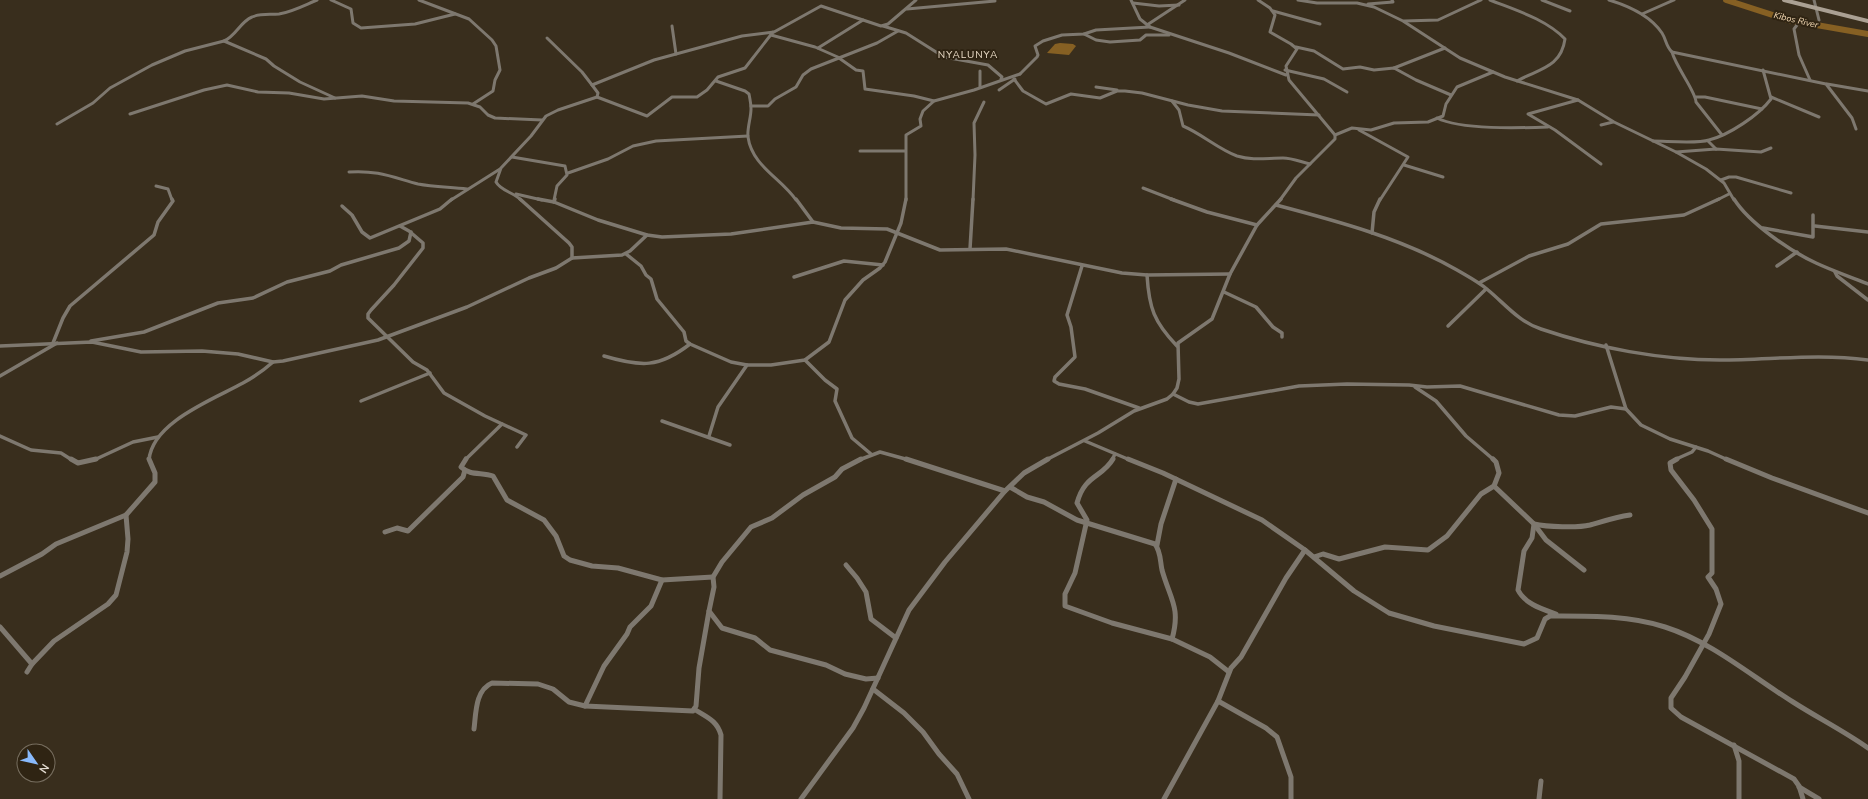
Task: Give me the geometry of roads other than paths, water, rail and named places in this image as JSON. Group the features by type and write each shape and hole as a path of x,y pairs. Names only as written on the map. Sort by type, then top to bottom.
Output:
{"main road":[{"path":"1784,0 1868,21"}],"street":[{"path":"58,124 93,103 110,88 152,65 185,51 224,41 230,38 236,33 239,26 252,17 266,14 276,15 317,0"},
{"path":"331,0 351,9 353,14 351,18 353,23 361,28 415,24 456,14"},
{"path":"419,0 473,22 496,46 500,70 493,91 473,104"},
{"path":"881,26 888,24 916,0"},
{"path":"1147,25 1185,0"},
{"path":"1258,0 1273,11 1320,24"},
{"path":"1298,0 1317,3 1356,2 1366,4 1404,21 1460,58 1517,82 1578,100 1614,122 1702,166 1721,180 1729,194 1744,213 1761,228 1797,252 1815,263 1868,284"},
{"path":"1366,4 1393,2 1392,0"},
{"path":"1404,21 1438,20 1481,0"},
{"path":"1490,0 1539,22 1559,33 1565,39 1565,48 1557,61 1552,65 1525,76 1517,82"},
{"path":"1542,0 1570,11"},
{"path":"1609,0 1630,7 1642,14 1656,26 1666,40 1668,49 1672,52 1826,84 1868,91"},
{"path":"1642,14 1674,0"},
{"path":"1814,0 1819,20"},
{"path":"1132,1 1159,6 1179,5"},
{"path":"1132,1 1140,19 1150,27 1243,58 1286,75"},
{"path":"906,9 995,2"},
{"path":"342,206 351,213 359,229 369,237 375,237 440,209 467,189 501,168 531,136 542,120 558,110 597,97 648,116 672,97 678,96 691,98 698,96 716,81 718,77 746,68 774,32 821,6 906,33 944,57 988,64 1002,77 1001,79"},
{"path":"1273,11 1275,15 1270,32 1296,47 1314,52 1343,69 1360,67 1374,70 1394,68 1446,48"},
{"path":"818,48 863,20"},
{"path":"1797,25 1794,28 1799,54 1810,80"},
{"path":"672,26 676,54"},
{"path":"999,90 1020,74 1037,57 1038,55 1035,46 1037,44 1055,37 1084,34 1096,30 1150,27"},
{"path":"751,106 768,106 775,99 796,87 803,75 811,69 877,43 898,31"},
{"path":"592,85 650,62 676,54 742,36 774,32"},
{"path":"1084,34 1087,38 1105,41 1140,40 1146,35 1172,35"},
{"path":"771,35 818,48 839,58 856,70 863,71 865,89 914,96 934,101"},
{"path":"547,38 582,72 598,93 597,97"},
{"path":"224,41 266,59 274,66 300,82 335,98"},
{"path":"1296,47 1296,52 1286,64 1286,75 1293,86 1335,135"},
{"path":"1672,52 1674,60 1683,77 1696,97 1696,102 1722,135"},
{"path":"1394,68 1451,96"},
{"path":"1285,70 1324,79 1347,92"},
{"path":"1650,141 1708,141 1747,121 1769,102 1771,97 1764,70"},
{"path":"980,71 980,87"},
{"path":"801,799 853,728 873,689 909,610 923,590 1008,489 1033,466 1085,441 1139,408 1167,399 1173,394 1177,388 1179,379 1177,346 1181,340 1212,319 1230,274 1257,225 1276,205 1296,178 1332,142 1335,135 1352,128 1371,130 1394,123 1424,123 1438,118 1443,116 1446,104 1458,86 1493,72"},
{"path":"626,254 641,266 651,280 657,299 684,332 686,341 690,344 722,359 747,366 771,365 805,360 829,342 845,300 863,280 883,265 898,234 903,222 907,196 905,151 906,135 921,126 920,119 923,111 934,101 1020,74"},
{"path":"1014,79 1015,83 1022,90 1046,104 1071,94 1100,98 1119,91"},
{"path":"716,81 747,93 750,96 751,106 748,136 755,157 770,175 790,190 813,222"},
{"path":"1826,84 1852,118 1856,129"},
{"path":"130,114 221,85 266,93 288,93 319,98 362,96 394,101 442,101 473,104 480,107 488,115 495,118 542,120"},
{"path":"1096,87 1142,93 1205,109 1233,113 1319,115"},
{"path":"1696,97 1762,109"},
{"path":"1771,97 1819,117"},
{"path":"1578,100 1528,114 1555,130 1600,164"},
{"path":"1172,101 1180,110 1183,126 1197,132 1229,152 1259,160 1284,158 1310,164"},
{"path":"970,249 975,155 974,123 984,102"},
{"path":"1438,118 1445,122 1455,124 1515,128 1548,127"},
{"path":"1601,125 1614,122"},
{"path":"1358,129 1407,155 1408,157 1404,165 1382,193 1374,216 1372,232"},
{"path":"554,202 557,186 568,173 608,159 633,146 656,140 748,136"},
{"path":"1708,141 1716,149"},
{"path":"1676,152 1716,149 1760,152 1771,148"},
{"path":"860,152 905,151"},
{"path":"512,157 565,166 568,173"},
{"path":"1404,165 1443,177"},
{"path":"501,168 496,182 499,187 515,194 554,202 592,218 647,235 669,237 721,235 813,222 841,228 887,229 940,250 1011,250 1051,257 1082,266 1103,270 1147,275 1230,274"},
{"path":"350,172 364,171 398,177 419,184 467,189"},
{"path":"1721,180 1729,177 1736,178 1791,192"},
{"path":"0,376 39,355 55,343 63,318 75,301 98,284 154,234 158,222 173,200 168,189 156,186"},
{"path":"1143,188 1207,212 1257,225"},
{"path":"515,194 532,211 569,242 572,247 572,258"},
{"path":"1479,283 1501,270 1517,264 1529,256 1568,244 1601,224 1673,217 1684,214 1729,194"},
{"path":"1276,205 1372,232 1448,266 1479,283 1513,315 1528,324 1606,345 1655,355 1712,359 1742,360 1804,356 1848,357 1868,360"},
{"path":"1761,228 1810,238 1814,236 1815,226 1813,215"},
{"path":"400,226 411,232 422,243 423,248 420,254 367,316 398,348 430,373 444,393 526,435 517,447"},
{"path":"1815,226 1868,232"},
{"path":"0,346 87,342 144,332 169,324 218,303 253,298 293,280 330,271 341,265 398,248 409,241 411,232"},
{"path":"87,342 140,352 202,351 238,354 273,362 315,355 369,342 467,307 533,276 556,268 572,258 626,254 647,235"},
{"path":"1777,266 1797,252"},
{"path":"794,277 844,261 883,265"},
{"path":"1082,266 1067,315 1072,327 1075,357 1055,377 1054,381 1059,384 1085,389 1139,408"},
{"path":"1835,272 1837,276 1868,300"},
{"path":"1147,275 1152,313 1157,324 1177,346"},
{"path":"1448,326 1479,298 1486,289"},
{"path":"1224,292 1256,307 1273,327 1282,333 1282,337"},
{"path":"604,356 617,360 656,363 665,360 690,344"},
{"path":"1606,345 1626,409 1641,425 1654,432 1696,447 1772,478 1868,513"},
{"path":"805,360 825,380 837,389 835,401 852,438 870,454"},
{"path":"0,576 42,554 56,544 126,514 155,482 155,473 151,468 148,457 162,432 181,417 260,373 273,362"},
{"path":"709,436 718,407 747,366"},
{"path":"361,401 430,373"},
{"path":"1173,394 1189,402 1198,404 1298,386 1341,384 1409,385 1427,387 1460,386 1559,416 1576,416 1611,407 1626,409"},
{"path":"1314,557 1323,554 1339,560 1385,546 1428,550 1447,536 1481,494 1494,486 1499,473 1496,462 1466,436 1436,401 1422,390 1409,385"},
{"path":"662,421 691,432 709,436 730,445"},
{"path":"502,424 463,462 461,467 476,475 487,474 492,476 501,488 507,500 543,519 556,536 564,556 570,560 592,566 618,568 662,580 713,577"},
{"path":"0,436 31,450 61,453 78,463 93,460 128,444 148,438 158,437"},
{"path":"1085,441 1176,479 1262,520 1305,550 1332,574 1371,603 1389,613 1434,626 1524,644 1536,638 1545,619 1550,616 1558,615 1640,621 1665,627 1702,644 1868,748"},
{"path":"1696,447 1692,452 1670,463 1671,470 1694,500 1713,533 1712,573 1708,577 1716,589 1720,604 1715,621 1685,677 1671,698 1671,708 1681,717 1734,745 1789,777 1818,799"},
{"path":"694,709 699,668 714,587 713,577 722,562 751,527 772,518 802,495 835,477 847,466 870,454 880,452 889,453 1008,489 1044,502 1072,517 1157,546"},
{"path":"1115,454 1111,464 1099,471 1083,485 1078,496 1077,503 1086,515 1087,520 1075,573 1065,594 1065,606 1112,623 1172,639 1186,648 1217,660 1223,664 1229,672"},
{"path":"385,532 397,528 408,531 463,477 465,470"},
{"path":"1172,639 1177,620 1176,606 1162,572 1157,546 1161,524 1176,479"},
{"path":"1494,486 1534,524 1546,540 1584,570"},
{"path":"27,672 32,664 54,641 108,604 116,595 127,552 128,539 126,514"},
{"path":"1534,524 1543,526 1589,525 1614,517 1630,515"},
{"path":"1534,524 1532,538 1524,551 1518,590 1521,596 1530,602 1558,615"},
{"path":"1164,799 1218,701 1229,672 1241,657 1286,578 1305,550"},
{"path":"846,565 857,576 866,589 869,615 871,619 896,638"},
{"path":"585,706 604,666 627,634 630,627 651,606 662,580"},
{"path":"709,611 722,628 755,638 770,650 826,665 845,674 866,680 878,678"},
{"path":"0,627 32,664"},
{"path":"474,729 479,696 487,686 492,683 538,684 553,689 568,702 585,706 690,711 694,709 710,717 719,726 721,735 720,799"},
{"path":"873,689 904,713 923,732 939,754 957,774 969,799"},
{"path":"1218,701 1252,720 1277,737 1280,750 1289,769 1292,781 1291,799"},
{"path":"1734,745 1739,761 1740,799"},
{"path":"1539,799 1541,781"},
{"path":"1799,786 1803,799"}],"waterway":[{"name":"Kibos River","path":"1726,0 1788,20 1868,34"}],"district":[{"name":"NYALUNYA","path":"968,55"}]}
